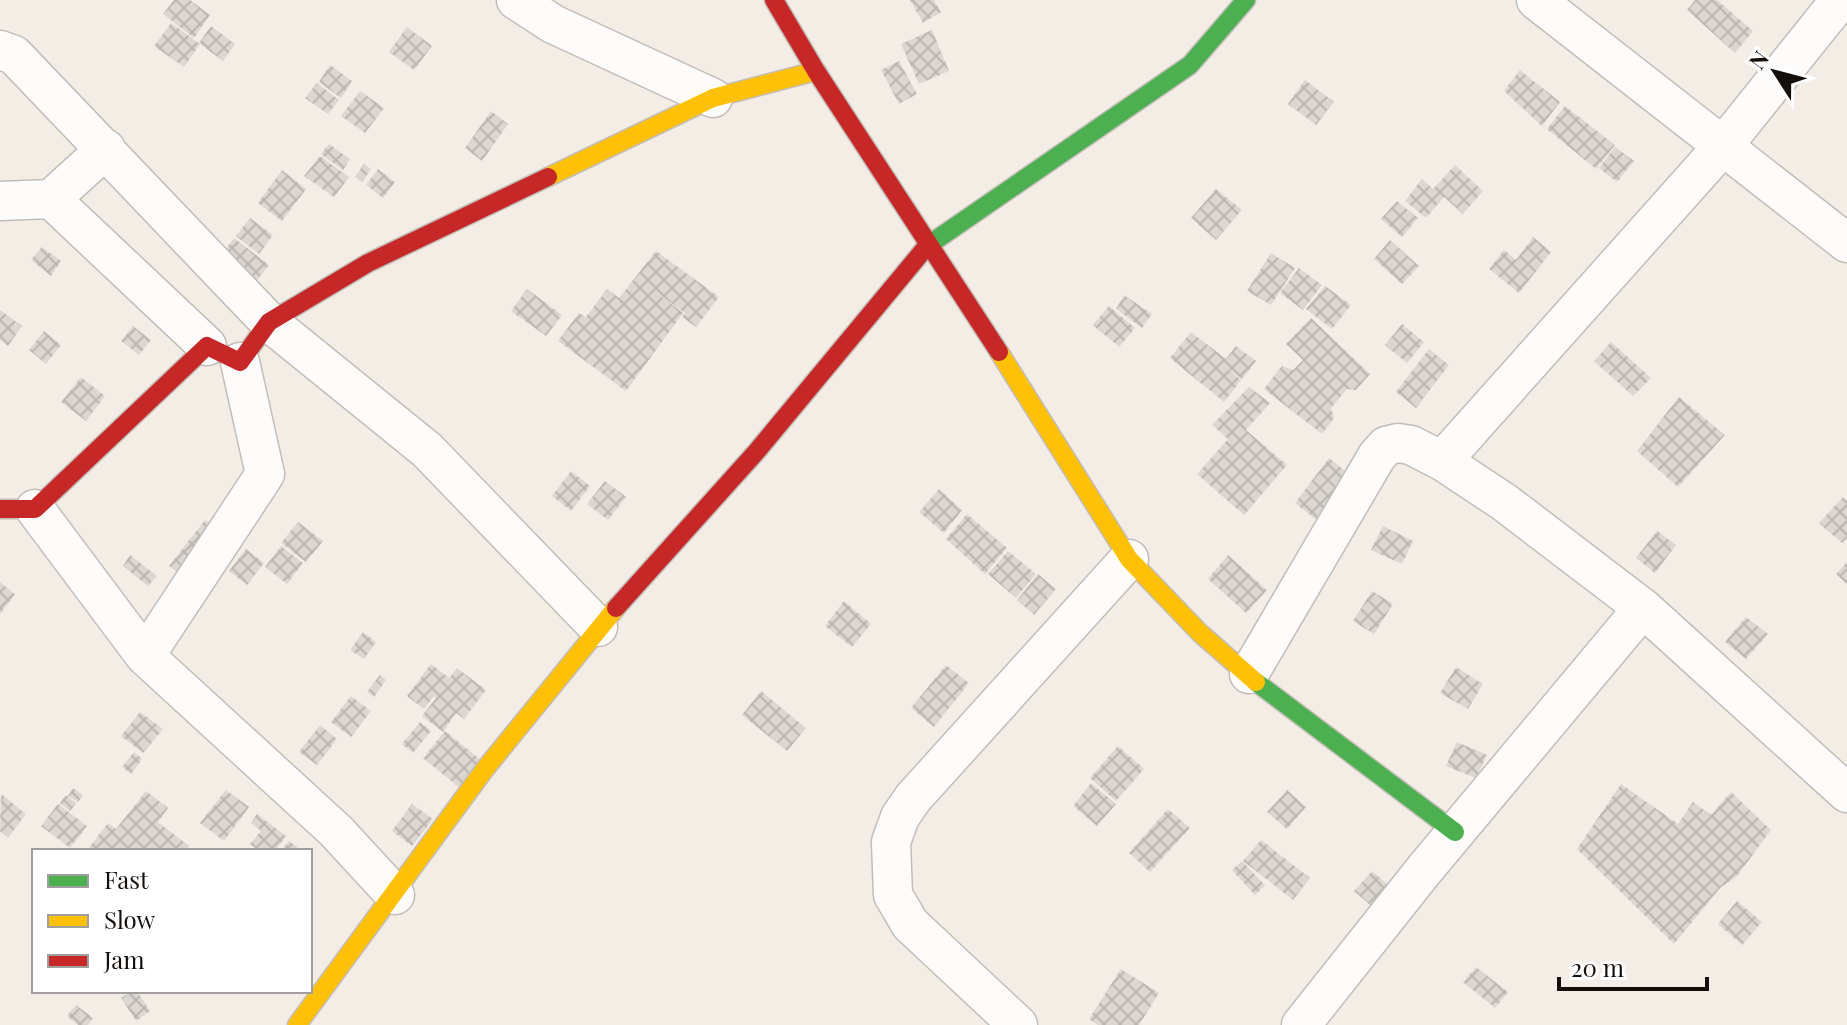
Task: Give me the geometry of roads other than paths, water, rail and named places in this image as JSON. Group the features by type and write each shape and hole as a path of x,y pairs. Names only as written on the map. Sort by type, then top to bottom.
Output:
{"street":[{"path":"516,0 553,24 713,98"},
{"path":"774,0 816,71 930,242 1129,559 1156,592 1249,674 1455,832"},
{"path":"297,1025 485,769 598,627 757,451 930,242 1190,65 1246,0"},
{"path":"1536,0 1847,243"},
{"path":"1442,461 1723,146 1840,0"},
{"path":"0,50 14,55 269,322 427,450 598,627"},
{"path":"395,895 336,831 145,656 17,509 223,354 269,322 368,263 713,98 816,71"},
{"path":"0,201 51,199 106,149"},
{"path":"51,199 223,354 265,474 145,656"},
{"path":"1249,674 1377,456 1386,446 1398,443 1442,461 1643,608 1847,793"},
{"path":"1018,1025 910,924 893,895 891,842 900,817 913,798 1129,559"},
{"path":"1301,1025 1455,832 1643,608"}]}
